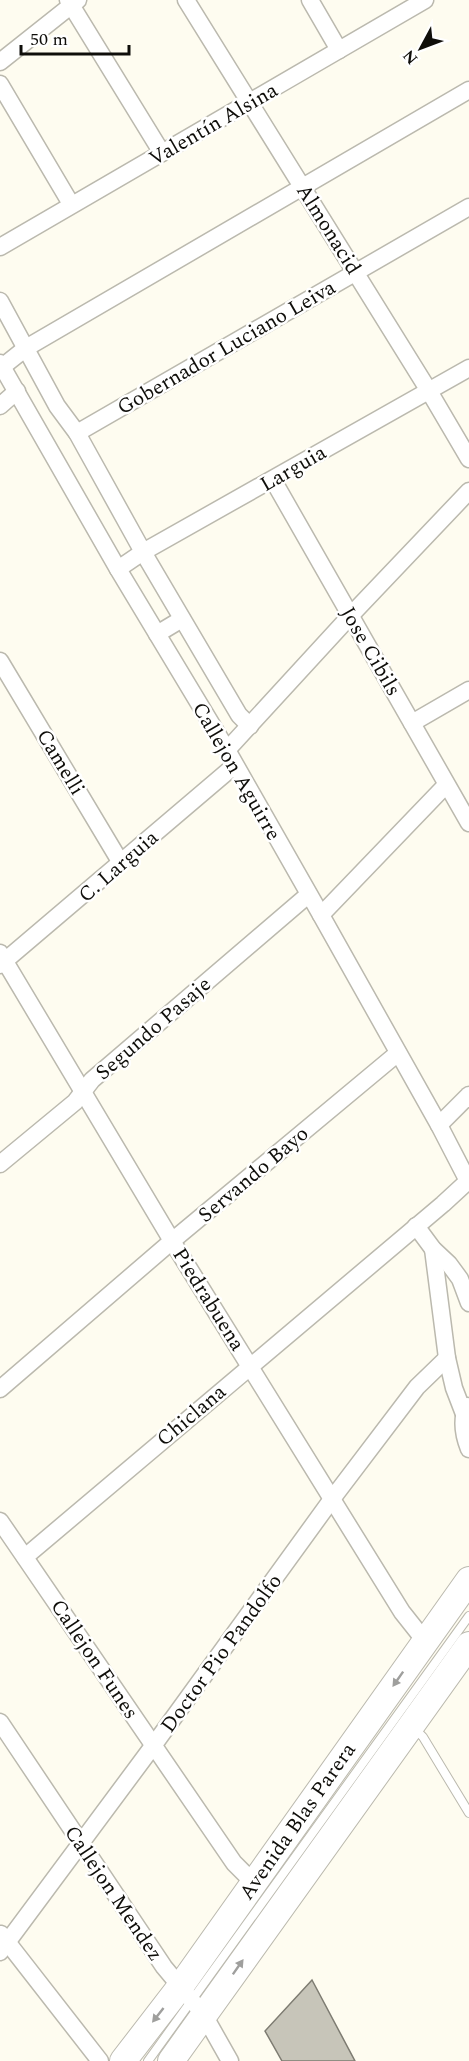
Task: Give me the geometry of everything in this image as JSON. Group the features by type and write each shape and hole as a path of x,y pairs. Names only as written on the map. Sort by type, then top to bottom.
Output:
{"main road":[{"name":"Avenida Blas Parera","path":"171,2061 192,2001 254,1882 468,1580"},
{"name":"Avenida Blas Parera","path":"123,2061 192,2001 411,1724 469,1645"}],"street":[{"name":"Almonacid","path":"186,0 469,459"},
{"path":"310,0 339,50"},
{"name":"Valentín Alsina","path":"0,247 421,1"},
{"path":"0,62 72,2 162,153"},
{"path":"0,84 71,204"},
{"path":"1,365 26,348 469,90"},
{"name":"Gobernador Luciano Leiva","path":"77,433 469,207"},
{"name":"Callejon Aguirre","path":"0,301 57,406 77,433 182,619 239,715 250,726"},
{"name":"Callejon Aguirre","path":"1,365 321,915 439,1125 468,1182"},
{"name":"Larguia","path":"118,569 143,552 469,368"},
{"path":"0,406 17,391"},
{"name":"Jose Cibils","path":"273,480 469,823"},
{"name":"C. Larguia","path":"2,960 121,863 231,758 250,726 469,491"},
{"path":"157,634 182,619"},
{"name":"Camelli","path":"0,660 121,863"},
{"path":"412,723 469,690"},
{"path":"321,915 446,785"},
{"name":"Segundo Pasaje","path":"0,1164 75,1102 92,1080 308,894"},
{"name":"Piedrabuena","path":"2,960 172,1241 402,1612 425,1641"},
{"name":"Servando Bayo","path":"0,1389 172,1241 398,1053"},
{"path":"439,1125 469,1095"},
{"name":"Chiclana","path":"25,1557 468,1182"},
{"path":"416,1226 433,1249 455,1271 469,1303"},
{"path":"433,1249 447,1358 454,1388 466,1408 463,1427 469,1449"},
{"name":"Doctor Pio Pandolfo","path":"2,1943 153,1746 332,1499 417,1387 447,1358"},
{"name":"Callejon Funes","path":"0,1521 234,1863 254,1882"},
{"name":"Callejon Mendez","path":"0,1722 164,1967 192,2001 231,2061"},
{"path":"2,1943 100,2061"}],"lane":[{"path":"148,2061 469,1616"},
{"path":"411,1724 423,1737 469,1813"}],"building":[{"path":"312,1980 355,2061 282,2061 265,2031"}]}
